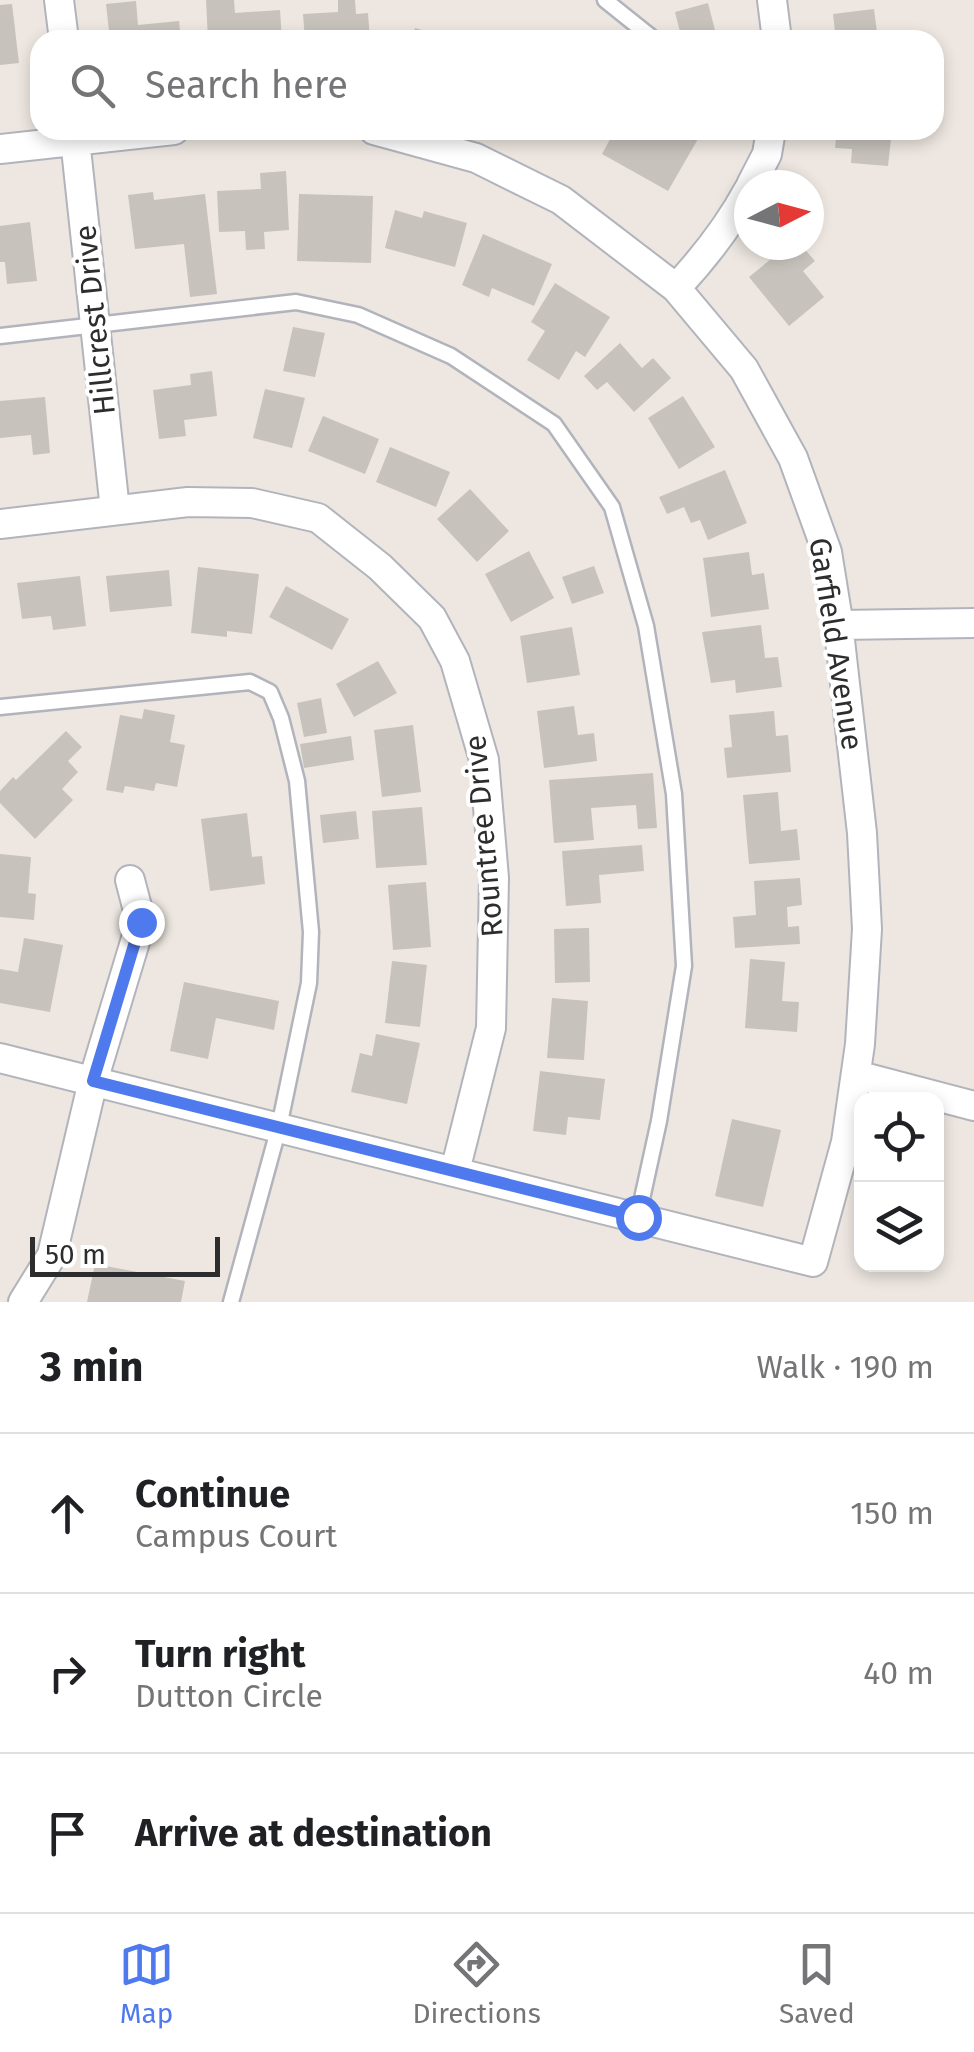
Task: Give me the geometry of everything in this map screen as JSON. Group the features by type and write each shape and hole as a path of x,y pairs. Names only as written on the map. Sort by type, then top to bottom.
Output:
{"street":[{"path":"59,0 63,30"},
{"path":"772,0 776,30"},
{"path":"0,149 48,140"},
{"name":"Hillcrest Drive","path":"75,140 115,510"},
{"name":"Garfield Avenue","path":"410,140 476,158 562,200 676,288 744,369 793,458 828,552 862,833 866,929 856,1075 846,1142 813,1262 638,1217"},
{"path":"759,170 767,154 768,140"},
{"path":"676,288 704,259 734,218"},
{"name":"Rountree Drive","path":"0,524 188,502 252,503 318,518 380,566 432,618 455,661 484,760 494,878 492,1028 455,1171"},
{"path":"839,625 974,623"},
{"path":"23,1302 52,1256 93,1081 141,922 130,880"},
{"path":"0,1058 638,1217"},
{"path":"856,1075 974,1106"}],"lane":[{"path":"606,0 643,30"},
{"path":"0,336 296,302 358,315 451,356 554,424 612,507 646,626 674,794 684,966 660,1120 638,1217"},
{"path":"0,707 250,682 270,692 281,718 296,781 311,932 309,983 279,1127 231,1302"}],"building":[{"path":"206,0 234,0 235,13 280,10 281,30 208,30"},
{"path":"338,0 355,0 356,14 368,13 369,30 304,30 303,14 338,12"},
{"path":"136,1 138,25 179,21 180,30 109,30 106,4"},
{"path":"708,3 715,30 680,30 675,12"},
{"path":"12,4 19,63 0,65 0,5"},
{"path":"874,9 877,30 835,30 833,14"},
{"path":"610,140 697,140 668,191 602,154"},
{"path":"836,140 891,140 888,166 851,163 852,149 835,148"},
{"path":"286,171 289,230 264,232 265,249 246,250 245,231 219,232 217,191 261,189 260,173"},
{"path":"153,192 154,200 205,194 217,294 190,297 184,244 135,249 128,195"},
{"path":"299,194 373,196 371,263 297,261"},
{"path":"395,210 422,218 424,211 467,223 455,267 385,248"},
{"path":"30,222 37,281 7,284 5,262 0,262 0,226"},
{"path":"483,234 552,264 534,306 492,288 489,297 462,285"},
{"path":"770,260 814,260 803,271 824,297 789,326 749,277"},
{"path":"555,283 610,317 585,357 576,351 559,380 527,360 545,331 531,322"},
{"path":"293,327 325,333 315,377 283,371"},
{"path":"620,343 642,368 653,358 671,378 634,412 607,382 597,390 584,376"},
{"path":"212,371 217,416 184,420 186,436 159,439 153,390 191,385 190,374"},
{"path":"265,389 305,398 292,448 253,438"},
{"path":"683,396 715,447 679,469 648,418"},
{"path":"45,397 50,453 33,455 31,435 0,438 0,401"},
{"path":"323,416 379,439 365,474 308,451"},
{"path":"390,447 450,472 436,507 376,482"},
{"path":"725,470 747,523 708,540 700,520 691,523 684,507 667,514 659,497"},
{"path":"470,489 509,531 477,562 437,519"},
{"path":"529,551 554,598 511,622 485,574"},
{"path":"749,552 752,575 764,573 769,609 711,617 703,558"},
{"path":"594,566 604,593 572,604 562,577"},
{"path":"198,567 259,574 252,634 227,631 227,637 191,633"},
{"path":"169,570 172,606 110,612 106,576"},
{"path":"80,576 86,626 53,630 51,616 22,619 17,583"},
{"path":"286,586 349,619 332,650 269,617"},
{"path":"761,625 765,658 778,657 782,687 736,693 735,680 711,683 702,632"},
{"path":"572,627 580,675 527,683 520,636"},
{"path":"378,661 397,693 354,717 336,684"},
{"path":"321,698 327,733 304,737 297,703"},
{"path":"574,706 578,735 594,733 597,761 544,768 537,711"},
{"path":"144,709 175,715 170,742 185,745 177,787 156,783 154,791 125,786 123,793 106,790 120,715 142,719"},
{"path":"774,711 776,736 788,735 791,772 727,778 724,748 732,747 729,715"},
{"path":"413,725 421,792 382,797 374,730"},
{"path":"66,731 82,747 68,761 78,772 62,789 73,800 35,839 0,803 0,791"},
{"path":"351,736 354,760 304,768 300,744"},
{"path":"653,773 657,828 638,829 636,805 591,808 594,840 554,843 549,780"},
{"path":"778,792 781,831 797,829 800,860 749,864 743,795"},
{"path":"422,807 427,865 376,868 372,811"},
{"path":"356,811 359,839 323,843 320,815"},
{"path":"247,813 252,857 262,856 265,884 210,891 201,819"},
{"path":"642,845 644,871 599,875 601,903 566,906 562,851"},
{"path":"0,854 31,857 28,893 36,894 34,920 0,917"},
{"path":"800,878 802,905 787,907 788,927 799,926 800,944 735,948 733,917 756,915 754,881"},
{"path":"426,882 431,947 393,950 388,885"},
{"path":"589,928 590,982 555,983 554,929"},
{"path":"24,938 63,945 50,1012 0,1003 0,969 18,972"},
{"path":"750,959 785,962 782,1001 799,1002 797,1032 745,1028"},
{"path":"392,961 427,965 420,1027 385,1023"},
{"path":"184,982 279,1001 274,1030 216,1018 208,1059 170,1051"},
{"path":"552,998 588,1001 584,1060 547,1058"},
{"path":"376,1034 420,1043 407,1104 351,1092 360,1053 372,1056"},
{"path":"540,1071 605,1079 600,1120 568,1117 566,1135 533,1131"},
{"path":"732,1119 781,1130 763,1207 715,1196"},
{"path":"95,1264 185,1281 181,1302 87,1302"}],"route":[{"path":"141,922 93,1081 638,1217"}]}
